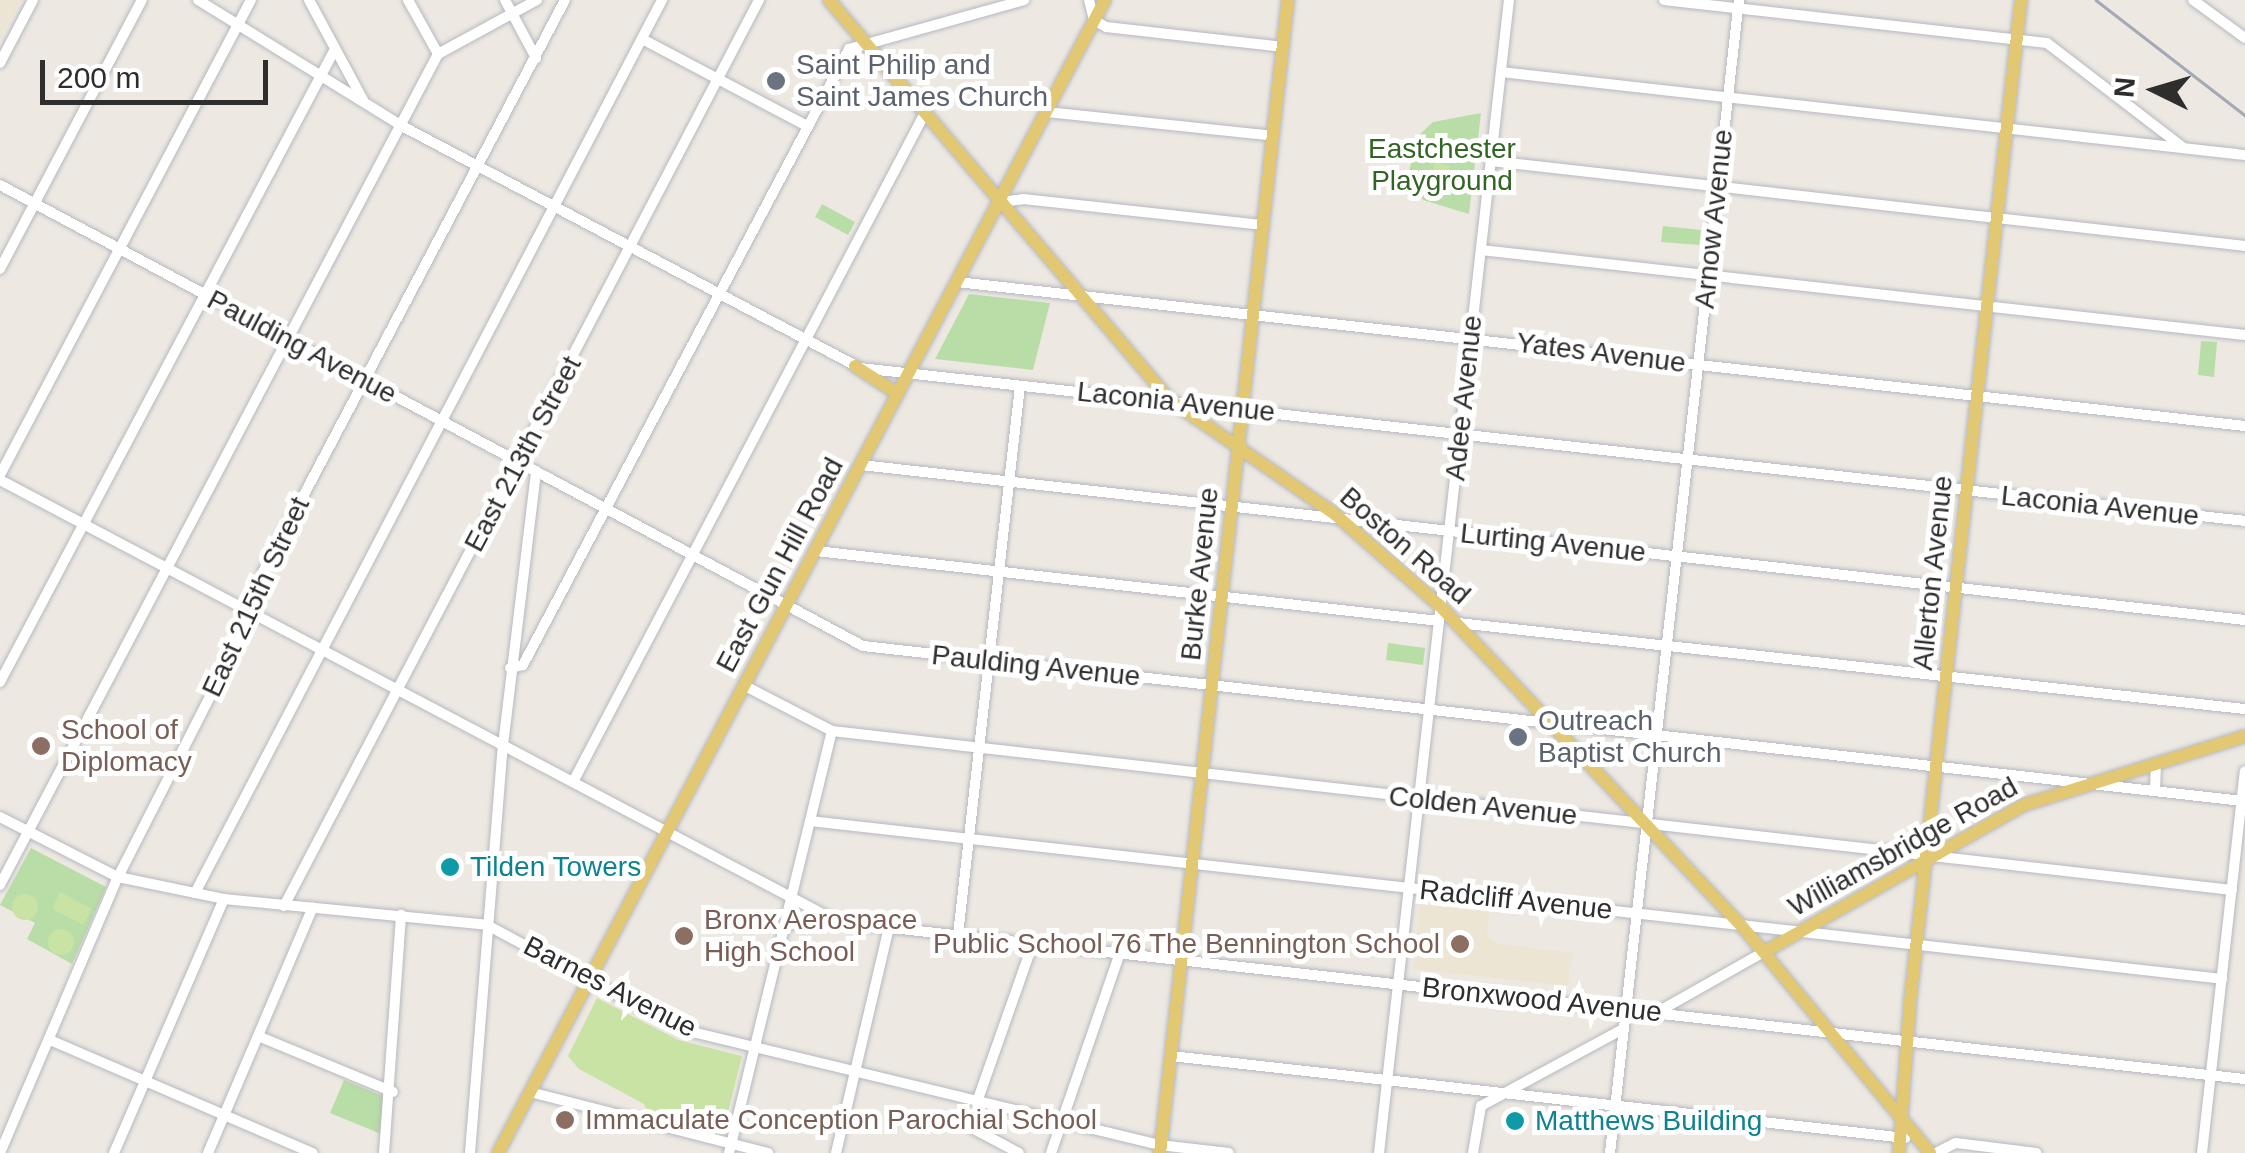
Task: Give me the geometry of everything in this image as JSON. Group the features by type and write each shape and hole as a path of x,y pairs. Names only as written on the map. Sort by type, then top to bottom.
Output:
{"main road":[{"name":"Boston Road","path":"829,0 1170,400 1239,452 1336,516 1440,606 1741,925 1933,1153"},
{"name":"East Gun Hill Road","path":"498,1153 1106,0"},
{"name":"Burke Avenue","path":"1160,1149 1288,0"},
{"name":"Allerton Avenue","path":"1899,1153 1916,945 2022,0"},
{"path":"854,366 898,394"},
{"name":"Williamsbridge Road","path":"1764,952 1926,856 2024,805 2245,736"}],"street":[{"path":"0,63 33,0"},
{"path":"0,269 142,0"},
{"name":"Laconia Avenue","path":"198,0 400,125 854,366 2245,521"},
{"path":"0,478 251,0"},
{"path":"309,0 365,104"},
{"path":"408,0 438,54"},
{"path":"504,0 536,58"},
{"path":"0,885 438,54 538,0"},
{"name":"East 215th Street","path":"0,1153 118,876 250,612 250,598 565,0"},
{"path":"194,892 662,0"},
{"name":"East 213th Street","path":"284,906 760,0"},
{"path":"510,668 523,665 849,49 1024,0"},
{"path":"1088,0 1094,20 1114,28 1284,48"},
{"name":"Adee Avenue","path":"1379,1153 1509,0"},
{"path":"1664,0 1738,4 2046,42 2183,147"},
{"path":"2194,0 2245,38"},
{"name":"Arnow Avenue","path":"1610,1153 1738,4"},
{"path":"642,39 807,126"},
{"path":"0,682 336,49"},
{"path":"1500,72 2245,155"},
{"path":"1047,112 1274,136"},
{"path":"573,782 925,113"},
{"path":"2147,144 2151,122"},
{"path":"1491,160 2245,246"},
{"name":"Paulding Avenue","path":"0,186 863,646 2242,801"},
{"path":"1000,202 1023,198 1264,226"},
{"path":"1480,250 2245,335"},
{"name":"Yates Avenue","path":"958,282 2245,426"},
{"path":"958,935 1020,386"},
{"name":"Lurting Avenue","path":"861,466 2245,620"},
{"path":"470,1153 510,668 536,471"},
{"name":"Bronxwood Avenue","path":"0,478 838,922"},
{"path":"816,550 1439,621"},
{"path":"1458,624 2245,709"},
{"name":"Colden Avenue","path":"745,686 832,731 2232,890"},
{"path":"730,1149 832,731"},
{"path":"2154,791 2156,764"},
{"path":"2202,1153 2245,770"},
{"name":"Barnes Avenue","path":"0,817 118,876 224,899 488,925 680,1029 1160,1149 1229,1153"},
{"name":"Radcliff Avenue","path":"810,820 2222,979"},
{"path":"114,1153 224,899"},
{"path":"208,1153 312,908"},
{"path":"384,1153 393,1092 401,915"},
{"name":"Bronxwood Avenue","path":"785,924 838,922 2245,1080"},
{"path":"836,1153 889,928"},
{"path":"977,1102 1033,943"},
{"name":"Williamsbridge Road","path":"1655,1013 1764,952"},
{"path":"1051,1153 1120,953"},
{"path":"1473,1153 1475,1120 1498,1092 1623,1029"},
{"path":"258,1036 393,1092"},
{"path":"50,1040 306,1152"},
{"path":"1170,1056 1919,1140"},
{"path":"530,1092 730,1149 768,1153"},
{"path":"972,1128 1019,1153"},
{"path":"1933,1153 1953,1143 2036,1153"}],"shaded area":[{"path":"0,0 21,0 0,39"},
{"name":"Public School 76 The Bennington School","path":"1420,901 1490,909 1487,937 1495,943 1572,953 1568,986 1413,969"}],"green space":[{"name":"Eastchester Playground","path":"1481,113 1469,214 1423,200 1408,176 1417,137 1433,122"},
{"path":"1435,162 1450,166 1443,196 1429,193"},
{"path":"822,204 855,222 848,235 815,217"},
{"path":"1663,226 1701,230 1699,245 1661,242"},
{"path":"969,294 1050,303 1033,370 935,359"},
{"path":"2201,341 2217,342 2214,377 2198,375"},
{"path":"1388,643 1425,648 1423,665 1386,660"},
{"path":"31,848 106,887 72,964 27,939 35,923 0,905"},
{"path":"60,892 92,909 83,925 52,909"},
{"path":"25,894 34,898 38,907 34,916 25,920 16,916 12,907 16,898"},
{"path":"61,929 70,933 74,942 70,951 61,955 52,951 48,942 52,933"},
{"path":"597,998 678,1040 742,1056 723,1132 648,1113 644,1104 579,1069 568,1056"},
{"path":"344,1080 385,1097 381,1134 330,1113"}],"railway":[{"path":"2096,0 2245,115"}],"place":[{"name":"Saint Philip and Saint James Church","path":"776,81"},
{"name":"Outreach Baptist Church","path":"1518,737"},
{"name":"School of Diplomacy","path":"41,746"},
{"name":"Tilden Towers","path":"450,867"},
{"name":"Bronx Aerospace High School","path":"684,936"},
{"name":"Public School 76 The Bennington School","path":"1460,944"},
{"name":"Immaculate Conception Parochial School","path":"565,1120"},
{"name":"Matthews Building","path":"1515,1121"}]}
